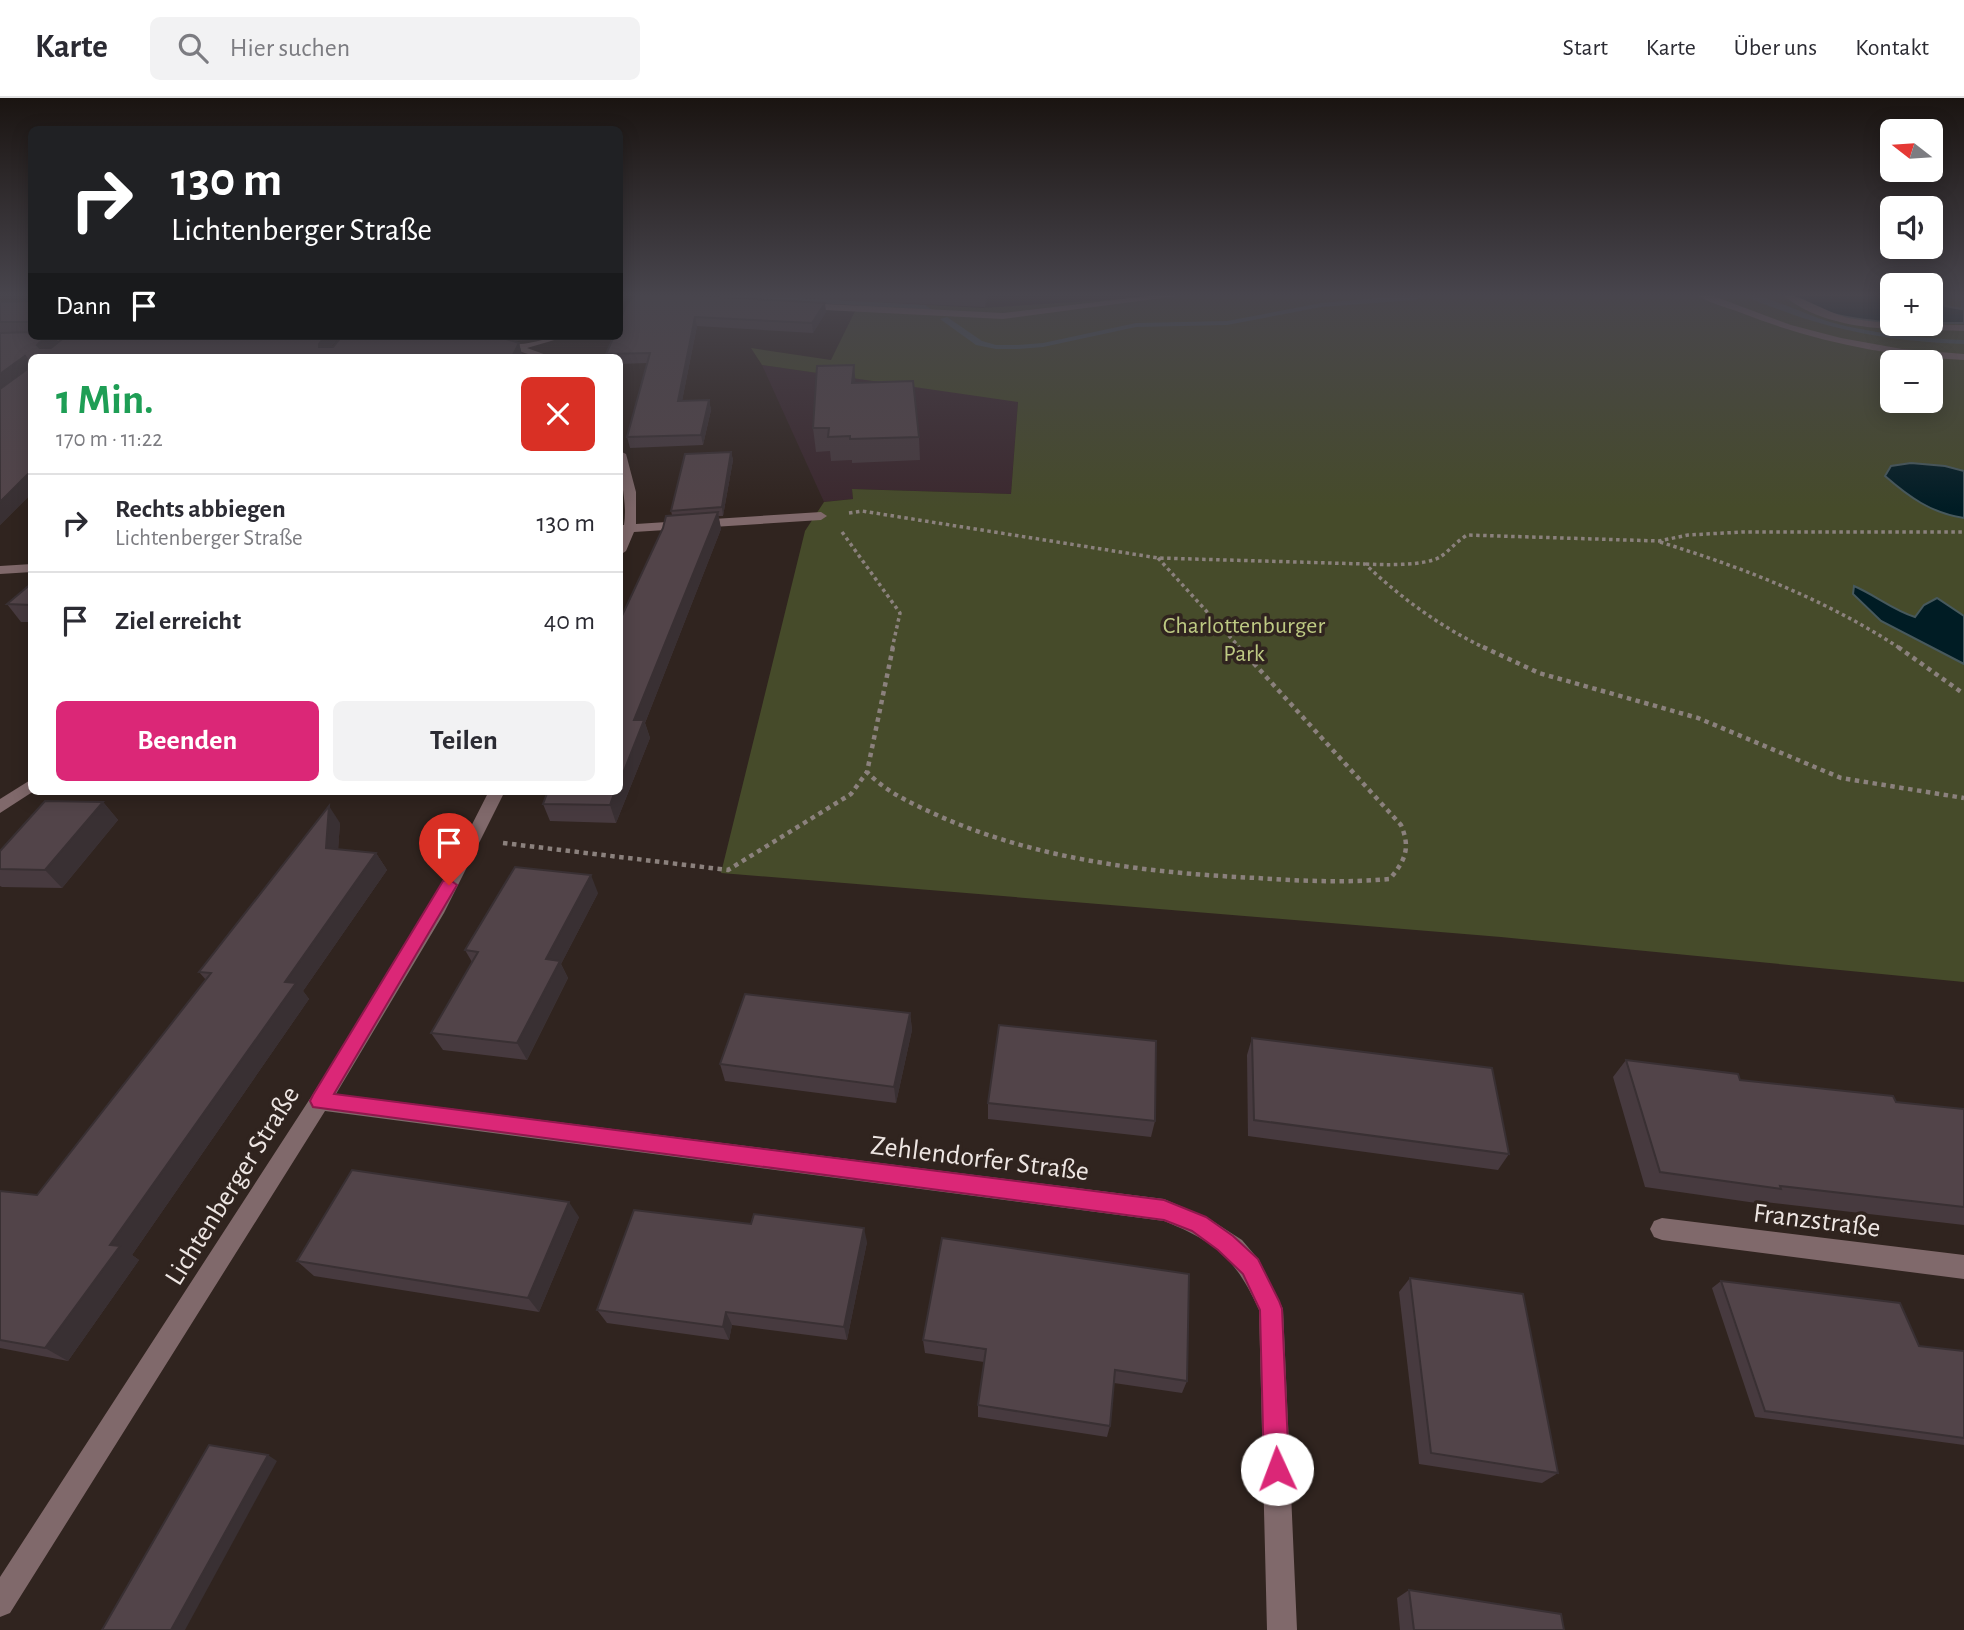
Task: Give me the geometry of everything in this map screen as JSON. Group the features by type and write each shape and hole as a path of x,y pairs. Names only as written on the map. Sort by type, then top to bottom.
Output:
{"street":[{"path":"623,464 632,496 625,529 825,515"},
{"path":"0,570 28,568"},
{"path":"0,807 28,787"},
{"name":"Lichtenberger Straße","path":"0,1603 320,1101 438,908 495,795"},
{"name":"Zehlendorfer Straße","path":"320,1101 1164,1210 1199,1224 1226,1243 1250,1267 1271,1309 1282,1630"},
{"name":"Franzstraße","path":"1662,1229 1964,1268"}],"path":[{"path":"825,515 862,511 1158,558 1399,565 1440,557 1453,543 1467,536 1659,541 1743,532 1964,531"},
{"path":"472,840 728,870 850,794 867,772 900,613 825,515"},
{"path":"1659,541 1713,557 1773,581 1831,609 1885,640 1964,694"},
{"path":"867,772 880,787 959,826 1055,854 1185,876 1358,883 1390,879 1408,855 1408,840 1401,825 1158,558"},
{"path":"1365,564 1398,595 1466,640 1539,673 1698,718 1841,778 1964,798"}],"shaded area":[{"path":"762,365 1018,401 1011,494 852,489 853,499 824,502"}],"green space":[{"name":"Charlottenburger Park","path":"765,365 1880,365 1880,413 1943,413 1943,365 1964,365 1964,982 1501,937 721,873 805,531 824,502 853,499 852,489 1011,494 1018,402"}],"water":[{"path":"1911,463 1945,466 1964,471 1964,518 1921,503 1885,476 1891,466"},
{"path":"1854,586 1915,617 1924,605 1937,598 1964,616 1964,664 1881,621 1853,594"}],"building":[{"path":"0,365 12,365 0,374"},
{"path":"28,365 28,474 0,502 0,389 26,370"},
{"path":"647,365 685,365 678,401 709,400 701,435 627,437"},
{"path":"854,365 852,383 913,381 919,437 850,439 850,436 828,437 829,428 813,428 817,366"},
{"path":"731,452 722,507 671,511 685,454"},
{"path":"718,512 634,720 644,720 623,773 623,614 666,516"},
{"path":"28,586 28,605 7,604"},
{"path":"546,795 614,795 610,805 543,804"},
{"path":"45,801 103,802 45,870 0,869 0,851"},
{"path":"329,806 326,848 376,853 285,982 296,983 110,1245 120,1246 45,1348 0,1340 0,1191 37,1195 211,973 199,972"},
{"path":"515,867 591,875 546,959 560,961 517,1043 431,1033 478,952 465,950"},
{"path":"745,994 910,1013 894,1087 720,1064"},
{"path":"999,1025 1156,1041 1155,1121 988,1103"},
{"path":"1252,1038 1492,1068 1509,1154 1254,1120"},
{"path":"1626,1060 1738,1074 1740,1080 1893,1096 1896,1102 1964,1109 1964,1207 1780,1186 1781,1189 1660,1172"},
{"path":"352,1170 569,1202 528,1298 297,1261"},
{"path":"634,1210 751,1224 754,1214 864,1228 844,1327 726,1312 723,1327 597,1310"},
{"path":"942,1238 1189,1274 1187,1381 1115,1370 1110,1426 978,1405 986,1349 923,1340"},
{"path":"1410,1278 1523,1294 1558,1473 1431,1453"},
{"path":"1721,1281 1900,1303 1919,1346 1964,1351 1964,1438 1765,1411"},
{"path":"209,1445 268,1455 171,1630 102,1630"},
{"path":"1409,1590 1561,1614 1564,1630 1414,1630"}],"route":[{"path":"449,885 438,908 320,1101 1164,1210 1199,1224 1226,1243 1250,1267 1271,1309 1277,1469"}]}
